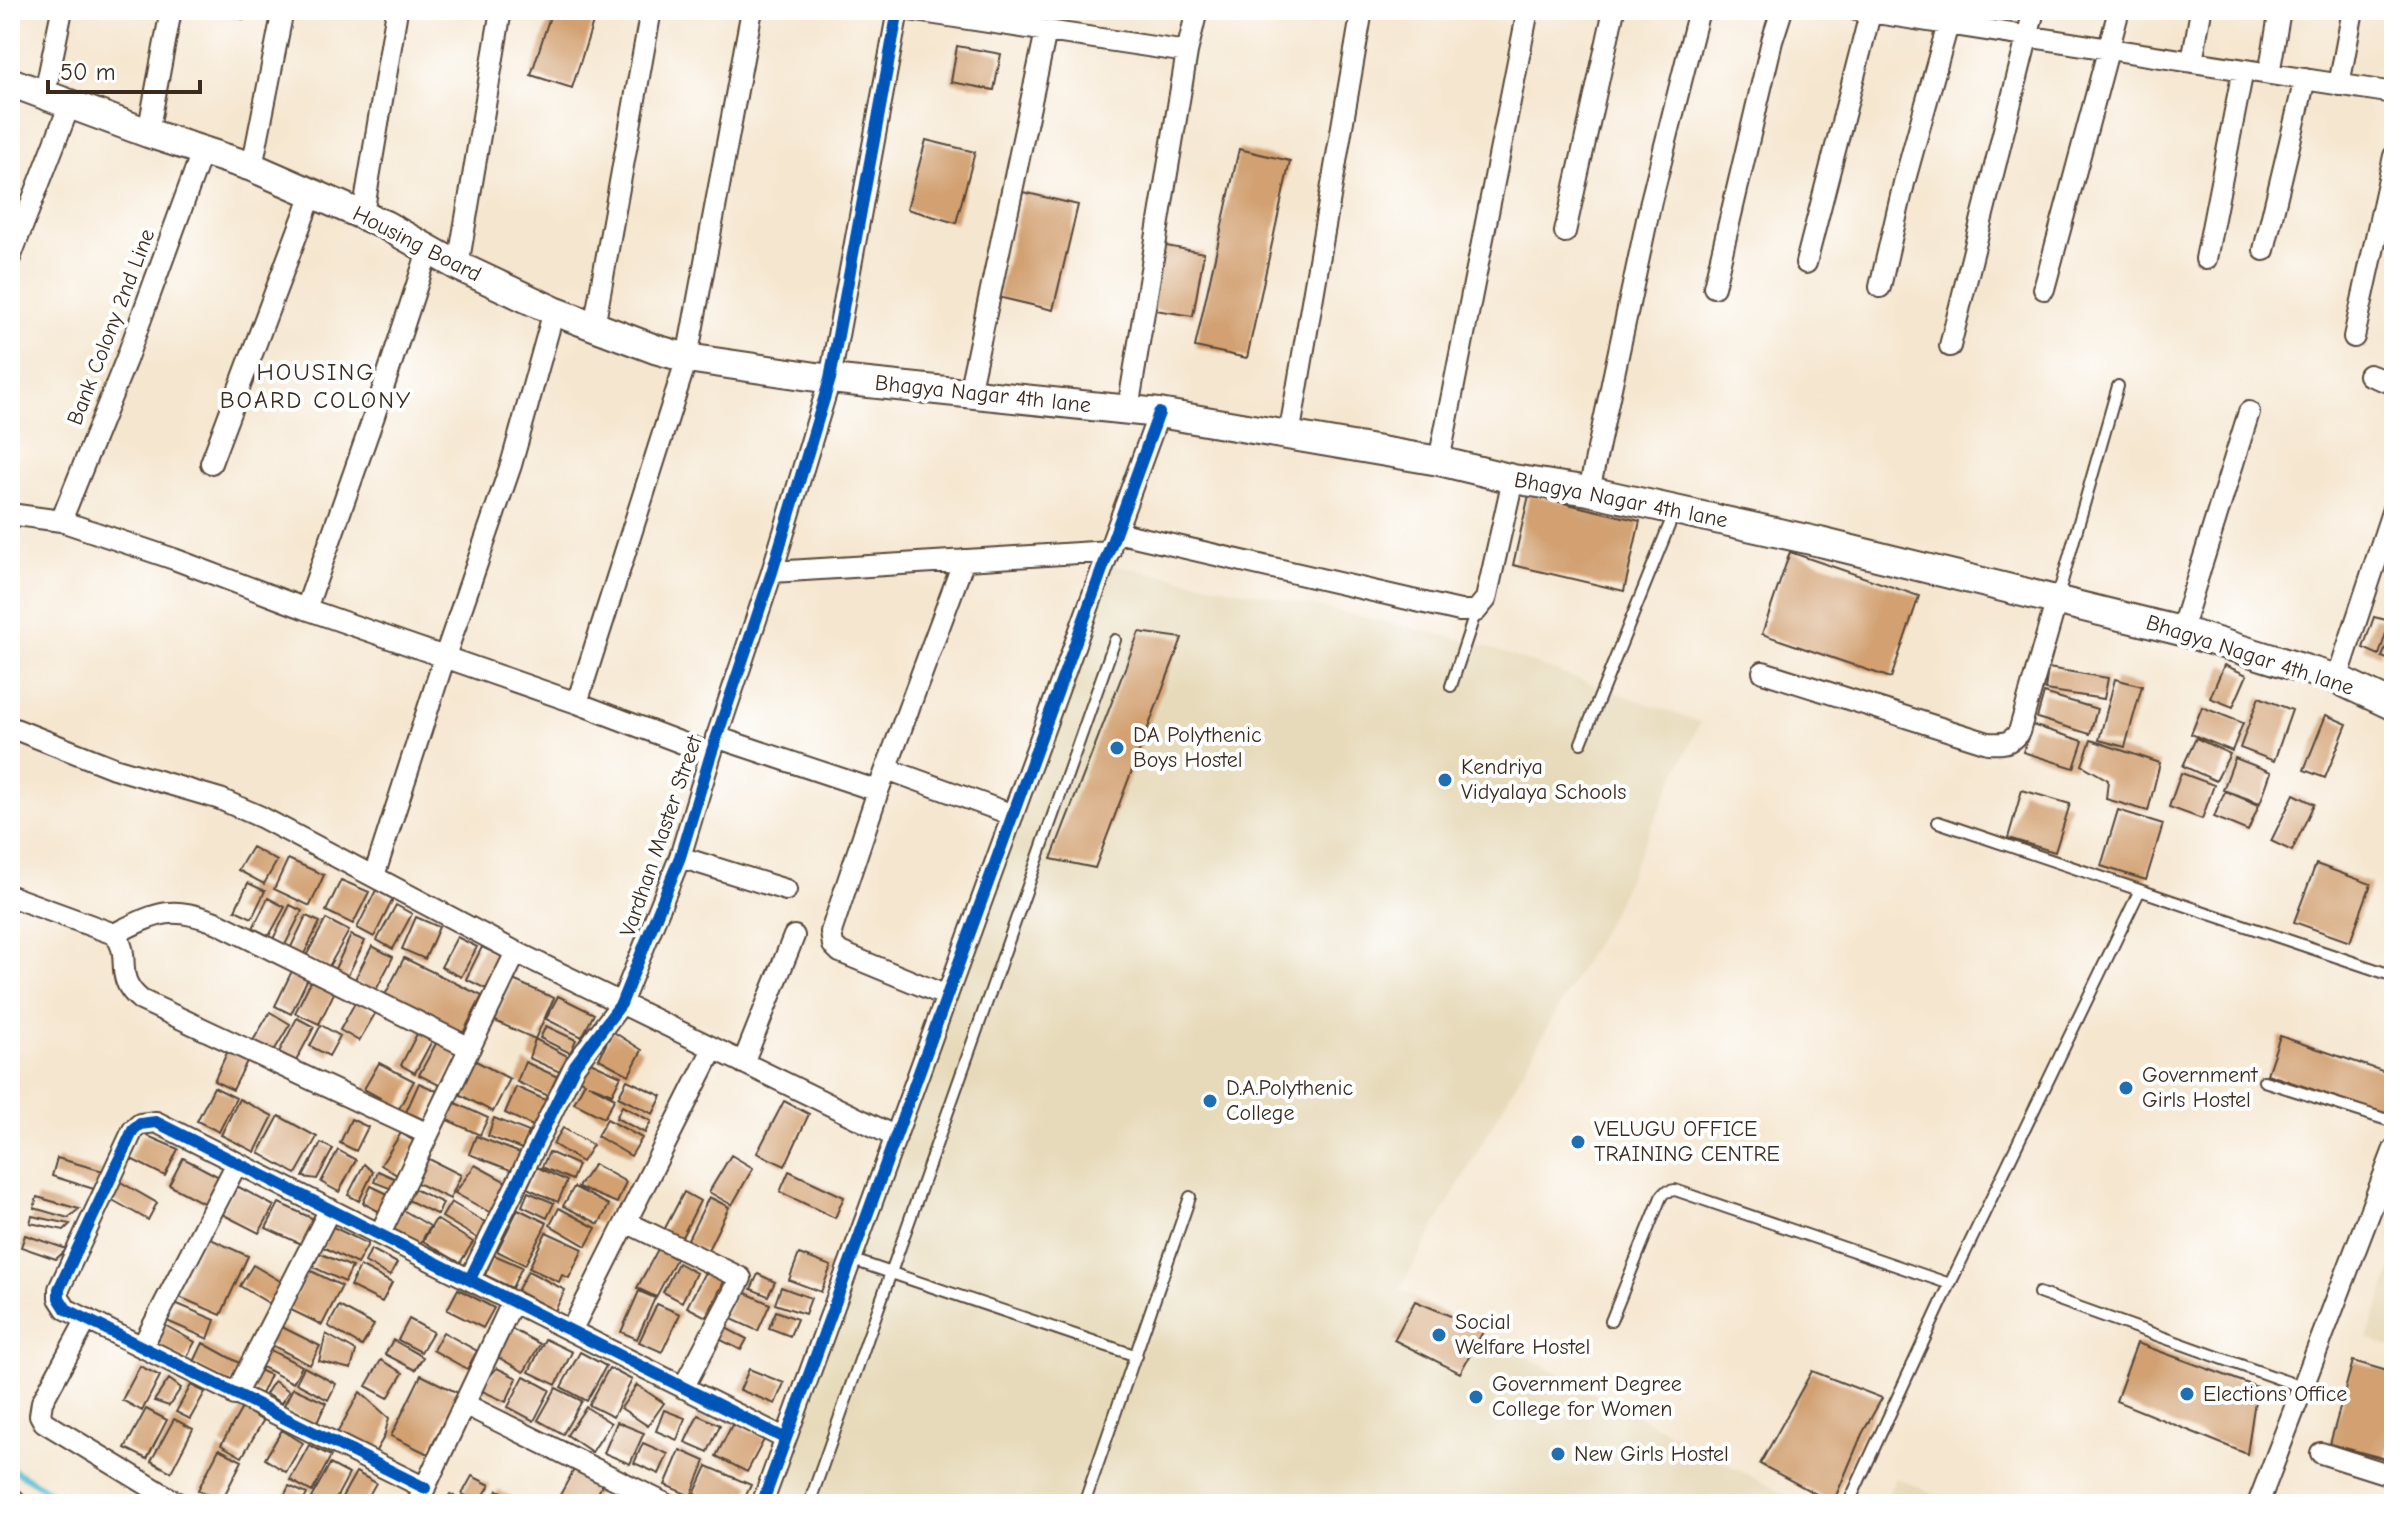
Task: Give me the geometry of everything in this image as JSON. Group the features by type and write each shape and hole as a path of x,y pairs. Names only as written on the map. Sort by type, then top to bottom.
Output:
{"main road":[{"name":"Housing Board","path":"10,82 252,167 363,214 458,266 594,327 687,358 830,379"},
{"name":"Bhagya Nagar 4th lane","path":"830,379 1159,413 1439,461 1513,479 1676,509 2181,631 2337,679 2394,706"}],"street":[{"path":"10,258 58,98 62,10"},
{"path":"148,133 171,10"},
{"path":"252,167 283,10"},
{"path":"363,214 397,10"},
{"path":"458,266 501,10"},
{"path":"594,327 651,10"},
{"path":"577,703 687,358 752,10"},
{"name":"Vardhan Master Street","path":"470,1279 575,1065 621,1004 680,857 772,572 830,379 898,10"},
{"path":"909,10 1187,52"},
{"path":"1128,409 1187,52 1197,10"},
{"path":"1289,436 1362,10"},
{"path":"1439,461 1528,10"},
{"path":"1565,232 1614,10"},
{"path":"1589,491 1651,201 1699,10"},
{"path":"1714,287 1782,10"},
{"path":"1950,346 2034,10"},
{"path":"2044,289 2119,10"},
{"path":"2192,62 2201,10"},
{"path":"2269,74 2280,10"},
{"path":"2339,85 2353,10"},
{"path":"1806,263 1866,11 1950,17 2028,36 2394,93"},
{"path":"1880,287 1904,183 1950,17"},
{"path":"969,393 1046,31"},
{"path":"2206,259 2243,70"},
{"path":"2264,250 2305,79"},
{"name":"Bank Colony 2nd Line","path":"61,521 126,360 203,149"},
{"path":"2354,337 2394,156"},
{"path":"211,463 312,194"},
{"path":"306,609 429,248"},
{"path":"374,876 511,465 554,311"},
{"path":"2369,375 2394,384"},
{"path":"2181,631 2249,412"},
{"path":"762,1504 1159,413"},
{"path":"772,572 964,560 1113,542 1460,611 1476,611 1486,599 1513,479"},
{"path":"2337,679 2394,506"},
{"path":"10,514 61,521 577,703 714,746 878,791"},
{"path":"947,996 840,952 833,945 831,932 878,791 964,560"},
{"path":"1763,672 1988,743 2002,744 2011,741 2019,732 2057,599"},
{"path":"10,727 114,768 220,799 261,817 516,952 896,1137"},
{"path":"887,769 1013,815"},
{"path":"680,857 786,890"},
{"path":"10,896 114,934 123,948 125,983 129,991 141,1000 428,1134"},
{"path":"114,934 150,916 163,913 194,914 470,1048"},
{"path":"743,1063 794,936"},
{"path":"380,1234 516,952"},
{"path":"571,1331 713,1049"},
{"path":"513,1301 421,1496 87,1319 62,1304 59,1289 133,1130 140,1124 156,1122 470,1279 784,1438"},
{"path":"2258,1504 2394,1149"},
{"path":"142,1347 237,1163"},
{"path":"235,1395 330,1209"},
{"path":"626,1222 741,1278 683,1388"},
{"path":"87,1319 42,1402 40,1415 44,1422 179,1504"},
{"path":"464,1404 666,1504"},
{"path":"2321,1453 2394,1476"}],"lane":[{"path":"2057,599 2118,386"},
{"path":"1581,743 1676,509"},
{"path":"1451,686 1476,611"},
{"path":"809,1504 1115,640"},
{"path":"1938,822 2394,976"},
{"path":"1844,1504 1850,1500 1950,1284 2139,892"},
{"path":"2264,1081 2394,1122"},
{"path":"1611,1321 1661,1197 1665,1192 1675,1190 1950,1284"},
{"path":"1084,1504 1190,1197"},
{"path":"850,1259 1137,1356"},
{"path":"2039,1293 2302,1387"}],"shaded area":[{"name":"D.A.Polythenic College","path":"1108,564 1266,595 1473,642 1700,722 1612,913 1400,1289 1803,1504 767,1504"},
{"path":"2394,1262 2394,1348 2367,1338"},
{"path":"1896,1478 1962,1504 1883,1504"}],"building":[{"path":"207,10 245,10 243,19"},
{"path":"552,10 597,10 572,88 531,75"},
{"path":"957,46 1001,54 994,90 951,82"},
{"path":"926,140 975,152 956,223 907,209"},
{"path":"1239,149 1290,161 1247,358 1195,347"},
{"path":"1023,192 1078,205 1053,310 998,297"},
{"path":"1161,245 1204,253 1193,316 1149,309"},
{"path":"1529,495 1640,521 1624,591 1513,565"},
{"path":"1790,552 1919,596 1891,678 1762,634"},
{"path":"2374,617 2390,621 2379,655 2363,648"},
{"path":"2394,627 2394,662 2382,657"},
{"name":"DA Polythenic Boys Hostel","path":"1139,632 1182,638 1095,868 1051,859"},
{"path":"2224,665 2247,675 2233,707 2210,698"},
{"path":"2048,668 2108,678 2104,699 2045,690"},
{"path":"2115,679 2142,686 2125,747 2099,740"},
{"path":"2044,693 2097,709 2090,734 2037,718"},
{"path":"2259,697 2292,710 2274,761 2240,748"},
{"path":"2202,707 2243,723 2232,751 2191,734"},
{"path":"2326,715 2347,724 2325,778 2304,770"},
{"path":"2032,725 2083,741 2074,768 2023,752"},
{"path":"2196,738 2230,754 2216,781 2183,766"},
{"path":"2091,740 2160,763 2148,811 2106,799 2108,780 2082,765"},
{"path":"2235,758 2271,772 2260,803 2223,790"},
{"path":"2181,773 2214,785 2202,819 2169,807"},
{"path":"2022,790 2070,804 2055,852 2008,838"},
{"path":"2225,791 2259,805 2248,831 2214,817"},
{"path":"2294,794 2314,804 2292,851 2271,841"},
{"path":"2118,810 2163,824 2146,880 2101,866"},
{"path":"252,847 277,861 264,884 238,870"},
{"path":"288,859 324,875 310,906 274,889"},
{"path":"2316,864 2371,884 2350,942 2294,922"},
{"path":"341,880 369,892 353,924 326,911"},
{"path":"248,883 265,891 252,918 235,910"},
{"path":"376,890 393,899 374,937 357,928"},
{"path":"268,898 285,907 269,936 253,928"},
{"path":"290,905 302,911 284,947 272,941"},
{"path":"396,905 412,914 393,949 377,940"},
{"path":"306,916 320,922 301,960 288,953"},
{"path":"416,917 439,927 425,959 402,949"},
{"path":"326,919 349,931 328,968 306,956"},
{"path":"351,935 365,941 345,981 332,975"},
{"path":"457,937 477,947 461,977 441,967"},
{"path":"372,946 393,957 375,992 354,981"},
{"path":"482,947 503,957 486,989 466,979"},
{"path":"404,958 482,996 463,1033 385,995"},
{"path":"292,971 308,978 291,1014 275,1006"},
{"path":"312,979 335,991 319,1024 295,1013"},
{"path":"513,980 554,998 535,1039 495,1021"},
{"path":"558,996 594,1014 582,1037 546,1019"},
{"path":"356,1001 376,1012 359,1041 340,1030"},
{"path":"270,1012 290,1024 271,1056 251,1044"},
{"path":"297,1018 314,1027 296,1061 279,1052"},
{"path":"321,1025 340,1036 329,1056 310,1046"},
{"path":"546,1026 576,1040 570,1053 540,1038"},
{"path":"420,1028 435,1035 415,1073 401,1065"},
{"path":"612,1031 642,1050 629,1075 599,1059"},
{"path":"2280,1036 2394,1075 2394,1090 2386,1114 2267,1074"},
{"path":"439,1038 461,1050 441,1086 419,1075"},
{"path":"535,1039 571,1058 564,1074 529,1058"},
{"path":"230,1046 250,1055 233,1090 214,1081"},
{"path":"472,1059 510,1079 493,1112 455,1092"},
{"path":"586,1060 621,1076 612,1094 588,1084 615,1098 604,1118 574,1103 585,1082 577,1079"},
{"path":"525,1062 560,1078 551,1097 517,1082"},
{"path":"379,1063 414,1081 397,1112 378,1102 380,1098 364,1089"},
{"path":"627,1080 662,1096 653,1114 618,1097"},
{"path":"419,1083 437,1091 425,1120 406,1112"},
{"path":"214,1087 236,1098 219,1132 197,1121"},
{"path":"516,1087 548,1101 537,1128 505,1113"},
{"path":"239,1099 273,1116 255,1152 221,1135"},
{"path":"784,1101 809,1114 785,1166 757,1153"},
{"path":"453,1102 488,1118 480,1135 445,1119"},
{"path":"622,1106 651,1121 645,1133 616,1118"},
{"path":"279,1116 317,1137 296,1174 259,1153"},
{"path":"494,1118 529,1132 522,1149 488,1136"},
{"path":"351,1119 368,1127 356,1151 340,1143"},
{"path":"607,1119 642,1138 631,1156 597,1136"},
{"path":"563,1128 593,1145 582,1162 553,1144"},
{"path":"401,1133 417,1143 397,1175 381,1165"},
{"path":"143,1134 178,1149 165,1176 129,1158"},
{"path":"476,1136 520,1153 513,1171 469,1154"},
{"path":"321,1143 333,1149 317,1179 303,1177"},
{"path":"338,1150 356,1160 339,1192 321,1182"},
{"path":"549,1152 578,1165 572,1180 542,1167"},
{"path":"731,1155 753,1168 732,1205 709,1192"},
{"path":"57,1158 103,1171 97,1190 52,1176"},
{"path":"183,1158 221,1178 207,1205 169,1185"},
{"path":"427,1158 461,1175 450,1199 415,1182"},
{"path":"364,1164 373,1172 359,1201 348,1195"},
{"path":"594,1164 626,1182 617,1203 578,1187"},
{"path":"475,1165 510,1184 491,1213 455,1193"},
{"path":"537,1167 567,1181 558,1202 527,1188"},
{"path":"378,1171 396,1179 392,1189 374,1182"},
{"path":"789,1171 844,1197 835,1218 780,1192"},
{"path":"117,1180 157,1203 148,1220 107,1197"},
{"path":"235,1185 274,1206 259,1233 220,1213"},
{"path":"371,1186 388,1194 380,1212 363,1203"},
{"path":"574,1187 609,1205 599,1224 563,1206"},
{"path":"412,1188 443,1203 438,1215 406,1199"},
{"path":"528,1192 554,1203 547,1218 522,1206"},
{"path":"684,1192 700,1201 680,1241 663,1232"},
{"path":"37,1197 79,1209 68,1218 34,1208"},
{"path":"709,1197 729,1207 707,1252 686,1243"},
{"path":"451,1202 488,1224 479,1239 442,1217"},
{"path":"279,1203 316,1220 303,1245 266,1228"},
{"path":"559,1208 596,1228 586,1246 550,1225"},
{"path":"518,1209 547,1223 525,1265 497,1251"},
{"path":"403,1210 430,1226 420,1244 392,1228"},
{"path":"32,1216 70,1224 64,1230 30,1223"},
{"path":"436,1219 473,1242 460,1263 423,1241"},
{"path":"331,1226 368,1244 357,1264 321,1246"},
{"path":"546,1232 583,1249 569,1278 562,1275 559,1282 529,1268"},
{"path":"25,1235 67,1249 56,1259 21,1247"},
{"path":"204,1236 248,1256 221,1315 177,1296"},
{"path":"371,1249 397,1263 390,1276 365,1262"},
{"path":"658,1249 676,1259 656,1297 637,1288"},
{"path":"319,1253 352,1267 345,1282 313,1267"},
{"path":"799,1254 831,1266 821,1292 789,1280"},
{"path":"494,1255 522,1267 512,1288 485,1275"},
{"path":"678,1263 696,1273 682,1302 663,1292"},
{"path":"253,1265 285,1284 272,1305 240,1286"},
{"path":"360,1266 392,1283 382,1302 350,1286"},
{"path":"707,1268 726,1278 706,1317 687,1307"},
{"path":"309,1270 342,1286 322,1325 289,1309"},
{"path":"528,1271 565,1290 555,1311 517,1291"},
{"path":"758,1274 775,1282 768,1296 751,1289"},
{"path":"781,1287 811,1298 805,1314 775,1304"},
{"path":"458,1289 494,1308 483,1328 447,1310"},
{"path":"737,1289 770,1304 758,1331 725,1316"},
{"path":"639,1291 655,1298 637,1339 621,1332"},
{"name":"Social Welfare Hostel","path":"1415,1301 1484,1330 1460,1373 1394,1340"},
{"path":"175,1303 215,1320 208,1339 167,1321"},
{"path":"657,1304 680,1314 662,1352 639,1342"},
{"path":"339,1306 374,1325 362,1346 328,1326"},
{"path":"776,1311 797,1319 790,1336 769,1328"},
{"path":"409,1319 433,1332 421,1352 398,1340"},
{"path":"161,1323 195,1342 185,1360 151,1341"},
{"path":"718,1324 747,1339 741,1350 713,1336"},
{"path":"282,1327 320,1346 310,1365 266,1342"},
{"path":"512,1329 540,1344 524,1372 496,1356"},
{"path":"443,1332 477,1351 467,1369 433,1350"},
{"path":"326,1334 356,1351 351,1369 319,1361"},
{"path":"545,1339 572,1352 556,1385 529,1372"},
{"path":"393,1340 423,1357 415,1370 385,1354"},
{"path":"203,1343 241,1364 230,1384 193,1364"},
{"name":"Elections Office","path":"2137,1343 2257,1387 2247,1454 2116,1401"},
{"path":"266,1348 302,1366 293,1383 258,1365"},
{"path":"580,1352 606,1366 587,1401 561,1387"},
{"path":"381,1360 403,1373 388,1398 366,1386"},
{"path":"2353,1361 2394,1373 2394,1430 2386,1459 2330,1444"},
{"path":"140,1366 160,1376 142,1411 122,1400"},
{"path":"304,1367 336,1384 328,1400 296,1383"},
{"path":"497,1368 517,1378 506,1402 478,1389"},
{"path":"609,1368 632,1380 613,1417 589,1405"},
{"path":"256,1369 270,1375 261,1394 247,1388"},
{"path":"749,1369 784,1383 775,1404 740,1390"},
{"path":"1812,1371 1882,1398 1862,1434 1833,1503 1760,1464"},
{"path":"421,1375 458,1393 428,1454 391,1436"},
{"path":"524,1376 550,1390 534,1421 508,1407"},
{"path":"169,1379 181,1388 169,1406 154,1401"},
{"path":"274,1381 289,1391 281,1403 266,1394"},
{"path":"191,1385 205,1392 190,1419 176,1412"},
{"path":"637,1385 664,1403 648,1426 621,1408"},
{"path":"293,1388 326,1403 316,1425 282,1409"},
{"path":"556,1388 582,1401 563,1434 538,1420"},
{"path":"360,1392 389,1418 384,1437 373,1456 336,1435"},
{"path":"586,1407 611,1423 592,1452 567,1435"},
{"path":"242,1408 263,1421 242,1457 221,1445"},
{"path":"146,1409 167,1420 147,1459 125,1448"},
{"path":"664,1410 685,1418 677,1440 656,1431"},
{"path":"698,1415 720,1425 708,1452 685,1442"},
{"path":"174,1419 193,1429 171,1472 151,1461"},
{"path":"617,1422 644,1433 630,1464 604,1453"},
{"path":"733,1423 765,1438 747,1472 716,1456"},
{"path":"282,1430 303,1443 286,1472 265,1459"},
{"path":"643,1443 668,1454 659,1474 634,1463"},
{"path":"309,1445 331,1456 312,1492 290,1480"},
{"path":"219,1449 242,1461 221,1502 198,1490"},
{"path":"680,1450 705,1461 691,1496 665,1485"},
{"path":"330,1464 349,1474 333,1504 322,1504 311,1498"},
{"path":"576,1466 604,1482 592,1504 555,1504"},
{"path":"707,1466 751,1485 742,1504 703,1504 692,1499"},
{"path":"356,1472 376,1483 364,1504 338,1504"},
{"path":"472,1476 490,1485 479,1503 462,1494"},
{"path":"289,1486 307,1494 302,1504 280,1504"},
{"path":"498,1490 528,1504 492,1504"},
{"path":"450,1494 469,1504 444,1504"}],"waterway":[{"path":"10,1468 70,1504"}],"cycle path":[{"path":"470,1279 575,1065 621,1004 680,857 772,572 830,379 898,10"},
{"path":"762,1504 1159,413"},
{"path":"425,1488 66,1309 59,1298 59,1289 133,1130 140,1124 156,1122 784,1438"}],"place":[{"name":"DA Polythenic Boys Hostel","path":"1117,748"},
{"name":"Kendriya Vidyalaya Schools","path":"1445,780"},
{"name":"Government Girls Hostel","path":"2126,1088"},
{"name":"D.A.Polythenic College","path":"1210,1101"},
{"name":"VELUGU OFFICE TRAINING CENTRE","path":"1578,1142"},
{"name":"Social Welfare Hostel","path":"1439,1335"},
{"name":"Elections Office","path":"2187,1394"},
{"name":"Government Degree College for Women","path":"1476,1397"},
{"name":"New Girls Hostel","path":"1558,1454"}],"district":[{"name":"HOUSING BOARD COLONY","path":"316,386"}]}
